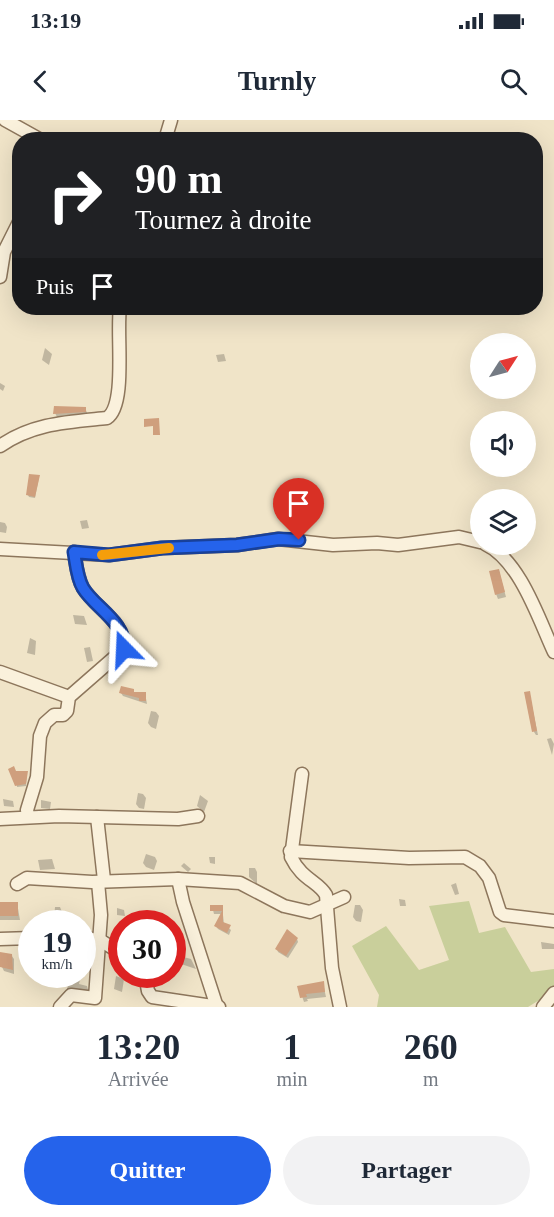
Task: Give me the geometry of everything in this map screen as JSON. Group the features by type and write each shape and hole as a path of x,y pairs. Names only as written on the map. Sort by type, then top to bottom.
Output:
{"street":[{"path":"5,120 27,132"},
{"path":"0,277 4,252 12,236"},
{"path":"0,446 37,428 57,422 107,418 112,415 116,409 120,315"},
{"path":"0,549 10,547 44,553 74,552 109,555 162,548 237,545 279,539 333,545 377,543 398,546 459,537 470,540"},
{"path":"28,816 27,810 37,777 42,728 54,715 63,715 67,711 69,697 121,654 124,644 118,628 84,590 74,552"},
{"path":"499,555 515,573 526,591 554,651"},
{"path":"0,672 69,697"},
{"path":"302,774 290,851 297,870 308,881 322,889 327,905 332,968 340,1007"},
{"path":"0,819 28,816 178,819 198,816"},
{"path":"60,1007 71,995 95,998 100,940 101,881 97,817"},
{"path":"290,851 409,858 465,857 480,866 489,878 500,912 504,915 554,921"},
{"path":"17,884 27,878 101,881 178,879 240,883 284,906 303,911 316,910 344,897"},
{"path":"147,988 152,997 218,1007 183,903 178,879"},
{"path":"0,939 18,938"},
{"path":"96,940 108,945"},
{"path":"543,1007 554,993"}],"green space":[{"path":"469,901 479,933 505,927 531,972 554,969 554,991 528,1007 377,1007 379,995 352,946 386,926 419,970 449,960 429,906"}],"building":[{"path":"54,406 86,407 86,412 53,414"},
{"path":"159,418 160,435 153,435 153,426 144,427 144,419"},
{"path":"29,474 40,475 35,497 26,495"},
{"path":"499,569 505,592 495,595 489,571"},
{"path":"121,686 134,689 134,692 146,692 146,701 139,701 139,698 119,693"},
{"path":"530,691 537,731 532,732 524,692"},
{"path":"14,766 16,771 28,771 26,784 15,786 8,769"},
{"path":"0,902 18,902 18,916 0,916"},
{"path":"210,905 223,905 223,922 231,925 227,933 214,926 222,911 210,911"},
{"path":"287,929 298,938 286,956 275,949"},
{"path":"0,952 12,954 13,970 0,967"},
{"path":"324,981 325,992 306,994 307,997 300,998 297,986"}],"slow traffic":[{"path":"102,555 169,548"}],"route":[{"path":"124,649 118,628 84,590 80,582 74,552 109,555 162,548 228,546 279,539 299,540"}]}
